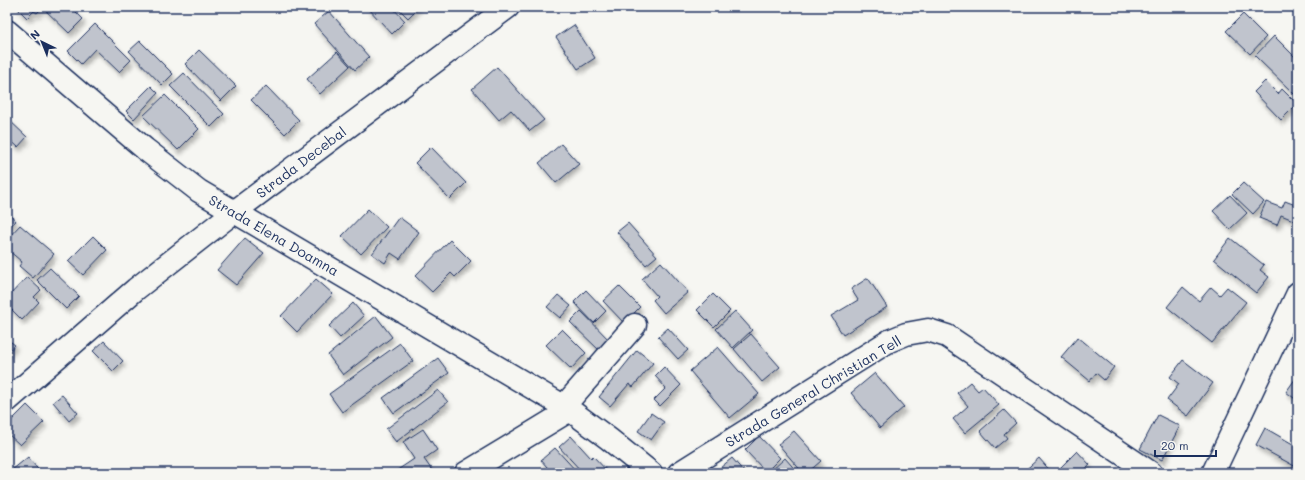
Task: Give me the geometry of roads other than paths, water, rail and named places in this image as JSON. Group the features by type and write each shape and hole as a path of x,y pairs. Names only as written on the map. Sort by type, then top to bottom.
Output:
{"street":[{"name":"Strada Decebal","path":"7,401 136,289 234,212 508,7"},
{"name":"Strada Elena Doamna","path":"7,31 145,150 199,191 567,408 651,473"},
{"path":"1213,473 1298,293"},
{"path":"466,473 567,408 635,325"},
{"name":"Strada General Christian Tell","path":"679,473 889,341 906,334 928,330 947,336 1152,473"}]}
